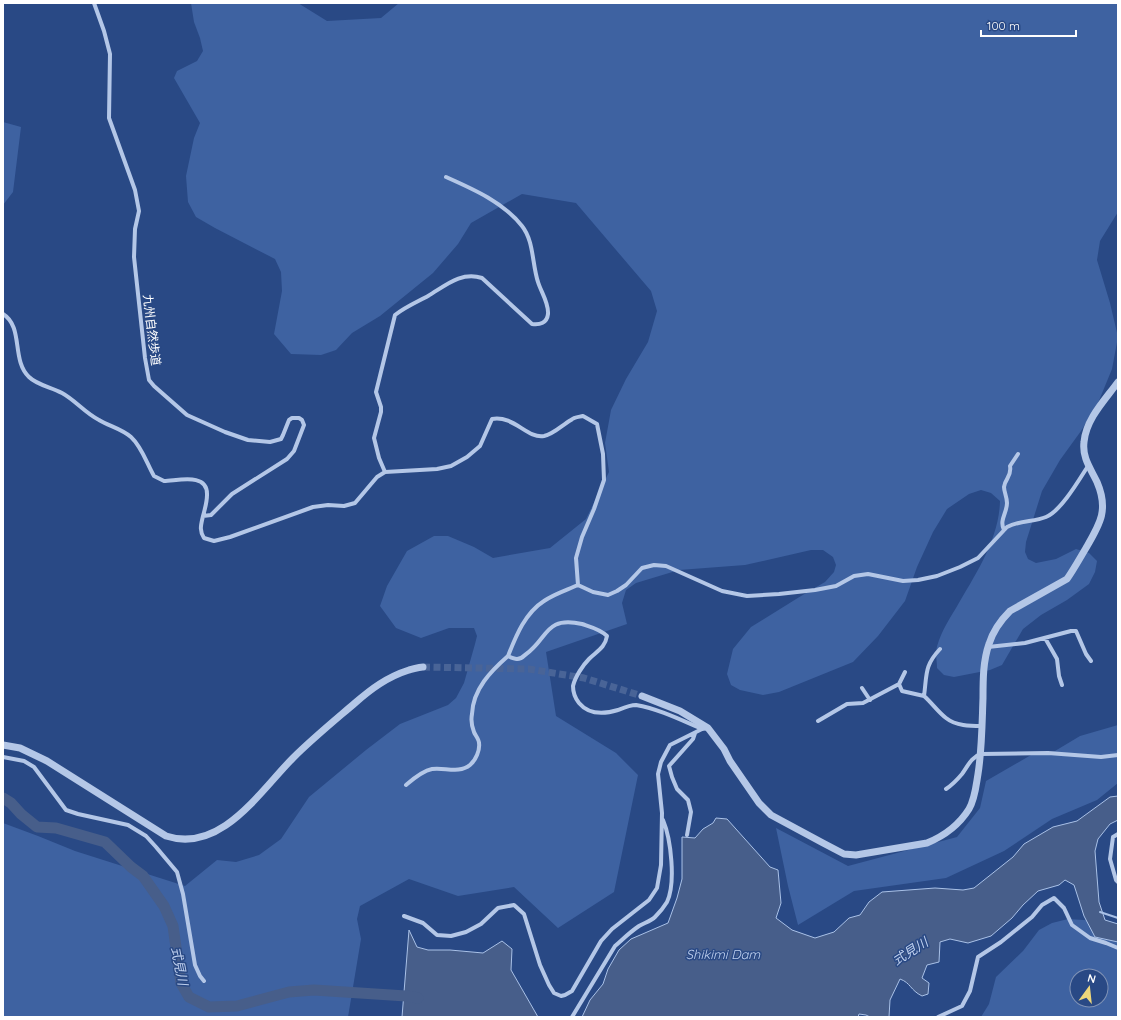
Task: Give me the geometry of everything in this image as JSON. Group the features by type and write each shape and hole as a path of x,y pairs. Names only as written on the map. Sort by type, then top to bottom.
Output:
{"street":[{"name":"九州自然歩道","path":"94,3 110,54 109,118 135,190 139,211 135,230 134,257 145,358 149,380 187,415 197,421 248,440 270,442 281,439 284,435 289,420 292,418 299,418 302,420 304,425 294,451 287,459 232,494 211,515 203,516"},
{"path":"385,472 379,458 374,438 381,412 381,407 376,392 395,315 444,285 460,278 474,275 482,278 532,324 542,324 546,320 548,314 546,303 537,280 530,240 523,227 497,204 472,189 446,177"},
{"path":"3,314 6,315 14,328 20,363 29,377 62,393 98,420 123,431 131,437 139,446 154,476 158,480 177,481 197,479 203,483 206,488 207,495 200,528 204,538 214,541 230,537 313,508 328,505 344,506 355,503 377,478 385,472 437,469 451,466 467,457 480,446 492,419 499,418 510,421 536,436 545,436 555,431 572,418 582,416 590,419 597,424 598,428 603,454 604,480 582,537 576,558 578,585"},
{"path":"642,696 680,711 705,729 724,749 746,785 770,815 844,854 856,855 926,843 936,839 956,825 970,808 974,797 981,754 984,676 988,647 994,631 1002,618 1010,611 1067,579 1100,523 1103,511 1103,502 1096,481 1084,455 1083,443 1085,433 1093,415 1118,382"},
{"path":"1004,530 1001,525 1007,503 1004,493 1004,484 1011,474 1010,466 1018,454"},
{"path":"406,785 423,773 432,769 456,770 471,764 478,754 479,743 473,730 472,714 475,698 483,681 495,667 508,656 518,633 533,610 544,600 578,585 593,592 608,595 626,585 642,568 654,565 666,566 722,591 747,596 815,590 836,586 854,576 868,574 903,581 938,576 978,558 1007,527 1015,523 1042,518 1052,513 1071,492 1088,466"},
{"path":"508,656 517,659 523,657 533,648 544,634 553,626 560,623 568,622 589,626 602,631 606,636 606,642 587,660 574,685 574,694 582,706 589,711 600,713 610,712 634,705 665,713 705,729"},
{"path":"988,647 1025,643 1076,631 1086,654 1091,661"},
{"path":"1045,638 1057,659 1059,676 1062,685"},
{"path":"924,696 928,665 940,649"},
{"path":"3,745 20,748 47,761 166,836 181,839 198,837 206,835 222,827 241,814 301,750 366,693 384,680 399,673 423,667"},
{"path":"818,721 847,704 864,703 899,684 906,672"},
{"path":"899,684 902,690 924,696 947,719 968,726 982,726"},
{"path":"862,688 870,700"},
{"path":"404,916 423,923 437,935 451,936 466,932 481,924 498,908 514,905 524,914 540,965 554,993 561,996 572,991 601,941 612,929 649,900 657,888 662,865 662,817 658,774 661,762 670,745 705,729"},
{"path":"687,835 690,812 688,800 677,789 669,766 692,740 695,733"},
{"path":"946,790 962,774 971,760 981,754 1048,753 1101,757 1118,755"},
{"path":"3,757 24,762 34,767 66,810 128,825 146,836 156,847 176,872 183,894 195,965 204,981"},
{"path":"572,1017 615,946 623,938 654,918 667,902 672,878 670,848 666,827 662,817"},
{"path":"1118,834 1113,837 1110,859 1118,882"},
{"path":"938,1017 962,1006 970,991 978,957 1001,942 1032,917 1042,905 1054,898 1064,908 1072,925 1090,938 1118,948"}],"shaded area":[{"path":"191,3 298,3 327,21 381,18 399,3 1118,3 1118,212 1100,241 1097,260 1110,303 1118,337 1112,369 1098,403 1081,431 1060,460 1042,491 1026,542 1025,552 1028,559 1036,563 1056,559 1076,549 1089,553 1097,561 1095,572 1089,584 1067,600 1041,615 1023,629 1002,665 990,670 954,677 944,675 937,668 937,646 941,635 985,557 991,543 999,515 1000,501 991,493 981,490 969,494 947,509 933,532 917,567 905,601 878,636 853,662 779,692 763,695 740,690 731,685 727,674 733,649 751,627 825,582 834,572 836,565 833,557 823,550 811,550 745,565 679,570 636,583 626,590 622,603 627,624 546,652 556,716 616,753 638,775 614,892 558,928 514,887 458,896 409,879 360,906 357,919 361,939 348,1017 3,1017 3,823 75,851 185,886 217,860 236,862 259,855 281,839 309,797 400,724 448,705 456,698 464,683 477,636 474,628 449,628 421,638 396,628 380,606 387,586 407,551 434,536 448,536 474,547 493,558 550,548 586,519 609,472 605,443 611,410 626,379 648,342 657,311 651,291 576,203 522,194 471,223 458,244 433,273 380,316 352,333 336,350 321,355 291,354 274,334 282,291 281,272 275,259 196,217 188,202 186,176 194,138 200,123 174,78 177,71 197,61 203,51 194,22"},
{"path":"3,122 21,127 13,192 3,205"},
{"path":"1118,725 1118,783 1097,800 1052,819 1004,851 946,878 854,891 798,925 776,828 848,866 957,837 980,808 986,781 1031,755 1055,751 1080,736"},
{"path":"1068,919 1099,921 1118,929 1118,1017 981,1017 989,1004 996,977 1023,951 1039,930 1052,923"}],"water":[{"name":"Shikimi Dam","path":"1118,796 1118,820 1110,824 1098,839 1095,851 1099,902 1105,920 1118,924 1118,942 1095,937 1084,916 1074,885 1065,880 1059,885 1038,891 1012,918 991,936 968,943 950,939 940,942 939,962 927,965 922,978 929,983 928,994 922,996 906,982 900,979 890,1000 889,1017 870,1017 859,1014 858,1017 582,1017 590,1000 603,984 608,969 619,950 631,939 668,923 682,879 682,837 695,838 703,829 713,823 716,818 727,819 770,867 778,870 781,903 776,918 792,930 815,938 834,932 849,918 860,915 869,902 882,892 935,888 963,890 974,888 1013,857 1024,844 1053,827 1077,821 1110,797"},
{"path":"409,930 417,947 428,950 483,953 502,941 512,949 511,970 538,1017 402,1017"}],"waterway":[{"name":"式見川","path":"3,798 11,803 21,814 37,827 56,828 105,842 131,867 143,876 164,906 173,926 181,983 189,997 209,1007 237,1006 289,992 314,990 418,998"},
{"path":"1100,912 1118,918"}],"tunnel":[{"path":"423,667 529,669 584,678 642,696"}]}
